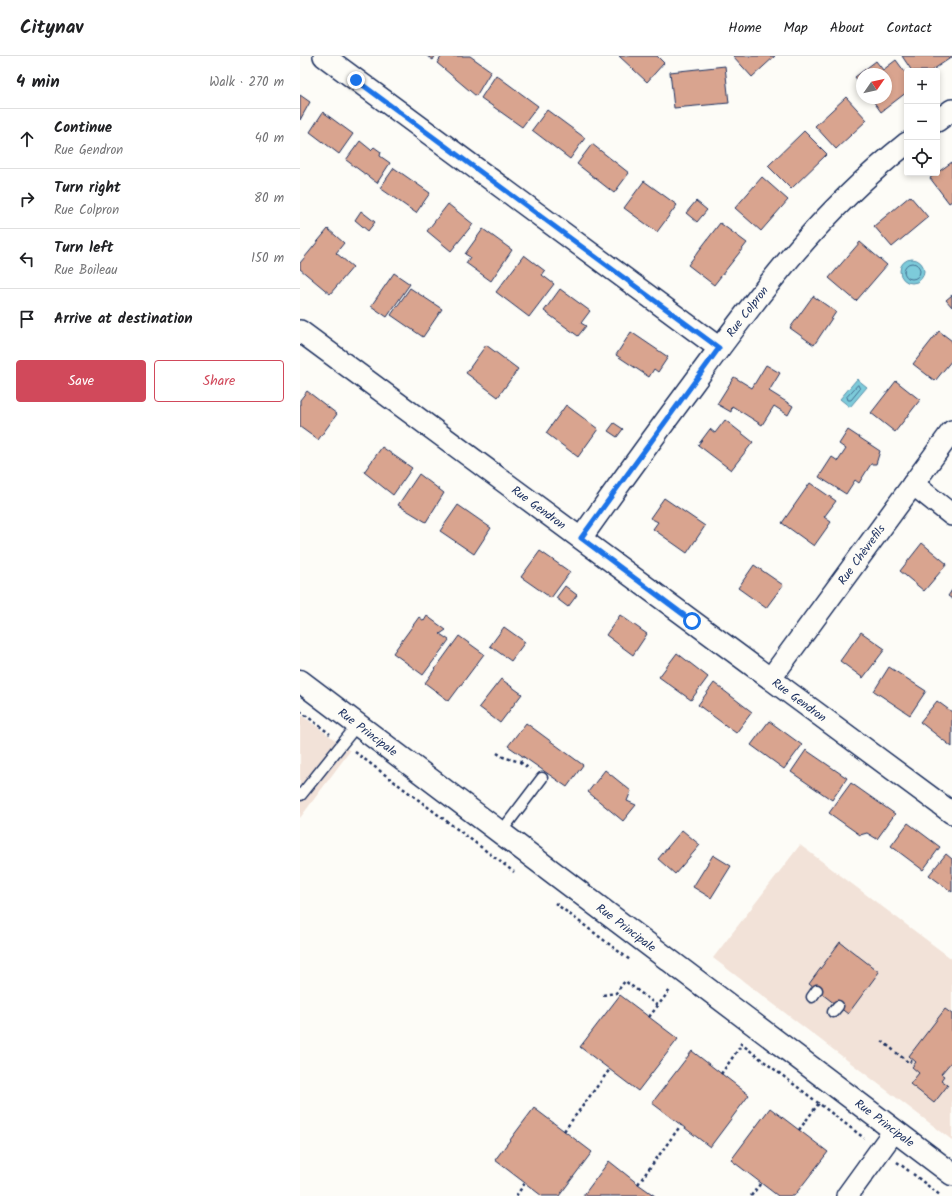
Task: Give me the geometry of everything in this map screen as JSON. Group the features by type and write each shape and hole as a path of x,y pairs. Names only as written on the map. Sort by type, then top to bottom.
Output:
{"street":[{"path":"324,56 719,348"},
{"path":"940,119 952,110"},
{"name":"Rue Colpron","path":"581,538 719,348 772,278 824,218 851,191 904,147"},
{"name":"Rue Gendron","path":"300,331 952,813"},
{"name":"Rue Chèvrefils","path":"771,678 952,431"},
{"path":"913,484 952,515"},
{"name":"Rue Principale","path":"300,681 952,1174"},
{"path":"847,1196 894,1131"}],"lane":[{"path":"300,796 358,724"},
{"path":"501,832 542,778"}],"path":[{"name":"Rue Principale","path":"300,711 336,738"},
{"name":"Rue Principale","path":"352,750 519,876"},
{"path":"496,752 503,757 520,762 523,757"},
{"name":"Rue Principale","path":"550,899 633,962"},
{"path":"603,995 616,993 625,981 658,1006"},
{"path":"665,986 676,994"},
{"path":"649,1017 670,990"},
{"name":"Rue Principale","path":"736,1040 852,1128"},
{"path":"882,1041 909,1063 912,1059"},
{"path":"721,1074 742,1044"},
{"path":"564,1131 610,1069"},
{"path":"799,1130 819,1103"},
{"path":"638,1184 681,1125"},
{"path":"914,1174 941,1196"},
{"path":"516,1196 525,1183"},
{"path":"751,1196 761,1183"}],"shaded area":[{"path":"300,714 350,751 300,818"},
{"path":"800,845 952,959 952,1140 713,958"}],"water":[{"path":"912,259 921,262 924,271 921,280 912,283 903,280 900,271 903,262"},
{"path":"857,379 867,387 850,407 840,399"}],"building":[{"path":"427,56 435,56 433,60"},
{"path":"442,56 470,56 491,71 476,96 437,63"},
{"path":"619,56 657,56 664,63 647,82"},
{"path":"733,56 775,56 752,77"},
{"path":"902,56 952,56 936,68 910,68"},
{"path":"896,60 904,71 904,94 892,104 892,68 886,68"},
{"path":"876,61 881,68 867,68"},
{"path":"725,66 729,103 674,108 670,72"},
{"path":"496,75 538,106 522,127 481,98"},
{"path":"300,95 310,102 300,120"},
{"path":"846,97 867,120 836,149 815,126"},
{"path":"875,104 891,104 881,112"},
{"path":"547,110 585,138 570,159 532,130"},
{"path":"323,112 353,134 339,154 310,132"},
{"path":"804,131 827,154 791,189 768,166"},
{"path":"360,141 371,150 374,147 381,152 380,156 390,163 377,183 346,160"},
{"path":"592,144 629,173 614,193 577,164"},
{"path":"952,162 952,201 949,203 930,178 933,176 940,176 940,171"},
{"path":"394,168 430,193 416,213 380,188"},
{"path":"762,177 788,200 761,231 735,208"},
{"path":"644,181 677,205 657,232 624,208"},
{"path":"910,196 928,217 892,247 874,226"},
{"path":"696,201 707,210 697,222 686,213"},
{"path":"448,204 473,224 451,251 427,231"},
{"path":"361,211 375,222 368,231 355,220"},
{"path":"720,223 747,243 714,285 688,265"},
{"path":"328,229 344,243 336,253 353,267 330,294 300,269 300,263"},
{"path":"483,229 512,250 491,281 466,263 470,257 465,254"},
{"path":"860,242 887,265 856,301 829,278"},
{"path":"524,255 545,271 542,275 554,284 529,317 496,292"},
{"path":"394,273 410,284 387,317 371,306"},
{"path":"410,288 442,309 423,337 391,315"},
{"path":"560,289 590,311 581,323 586,326 578,336 544,311"},
{"path":"952,295 952,307 946,300"},
{"path":"813,296 836,312 814,345 790,328"},
{"path":"939,331 952,341 952,360 935,381 913,364"},
{"path":"631,332 668,357 658,372 654,369 649,377 616,355"},
{"path":"486,345 518,369 498,397 466,373"},
{"path":"766,365 780,373 769,391 793,406 788,415 774,406 762,425 732,406 731,412 717,404 734,377 752,388"},
{"path":"896,381 920,400 895,432 871,413"},
{"path":"307,391 337,414 318,440 300,427 300,400"},
{"path":"566,405 598,429 578,457 546,433"},
{"path":"725,420 753,442 731,470 698,445 710,429 715,433"},
{"path":"614,423 623,429 617,437 608,431"},
{"path":"848,430 880,451 876,464 871,464 859,483 855,480 846,494 819,477 832,457 838,461 846,449 839,444"},
{"path":"382,447 412,468 393,495 364,472"},
{"path":"419,474 444,493 426,522 398,505"},
{"path":"810,483 836,501 824,517 831,522 814,546 782,523"},
{"path":"664,498 705,526 687,553 653,529 658,522 650,518"},
{"path":"458,505 491,528 474,554 440,531"},
{"path":"922,543 947,564 924,591 900,571"},
{"path":"540,551 570,572 551,598 521,577"},
{"path":"754,565 783,585 766,608 738,588"},
{"path":"565,586 577,595 568,607 556,598"},
{"path":"952,590 952,599 948,596"},
{"path":"620,615 647,634 633,655 606,635"},
{"path":"427,616 446,630 440,634 449,640 423,675 393,653 419,617 424,621"},
{"path":"504,627 525,642 511,661 490,646"},
{"path":"861,632 885,649 863,678 840,661"},
{"path":"459,636 484,654 449,701 425,683"},
{"path":"677,653 708,677 691,700 659,677"},
{"path":"889,667 926,691 910,715 874,691"},
{"path":"501,679 522,694 500,723 479,707"},
{"path":"714,683 752,712 736,733 698,705"},
{"path":"937,701 952,712 952,747 920,722"},
{"path":"769,721 802,745 784,769 751,745"},
{"path":"526,723 583,765 567,787 508,746"},
{"path":"806,750 847,778 832,800 791,772"},
{"path":"605,770 631,791 627,801 636,805 623,821 588,792"},
{"path":"851,783 895,814 877,839 867,833 860,835 829,813"},
{"path":"908,823 940,847 923,870 891,846"},
{"path":"682,830 700,845 675,874 658,859"},
{"path":"946,854 952,859 952,892 929,875"},
{"path":"713,855 731,866 711,898 693,887"},
{"path":"840,942 879,972 848,1014 809,984"},
{"path":"620,995 678,1039 638,1091 580,1047"},
{"path":"945,1009 952,1014 952,1061 941,1074 944,1076 941,1080 948,1085 934,1103 910,1084 919,1073 912,1067 916,1062 909,1056"},
{"path":"692,1051 749,1095 710,1147 652,1103"},
{"path":"534,1108 592,1152 559,1196 542,1196 495,1160"},
{"path":"770,1108 828,1152 794,1196 778,1196 731,1160"},
{"path":"609,1161 638,1184 655,1196 583,1196"}],"route":[{"path":"356,80 719,348 581,538 692,621"}]}
